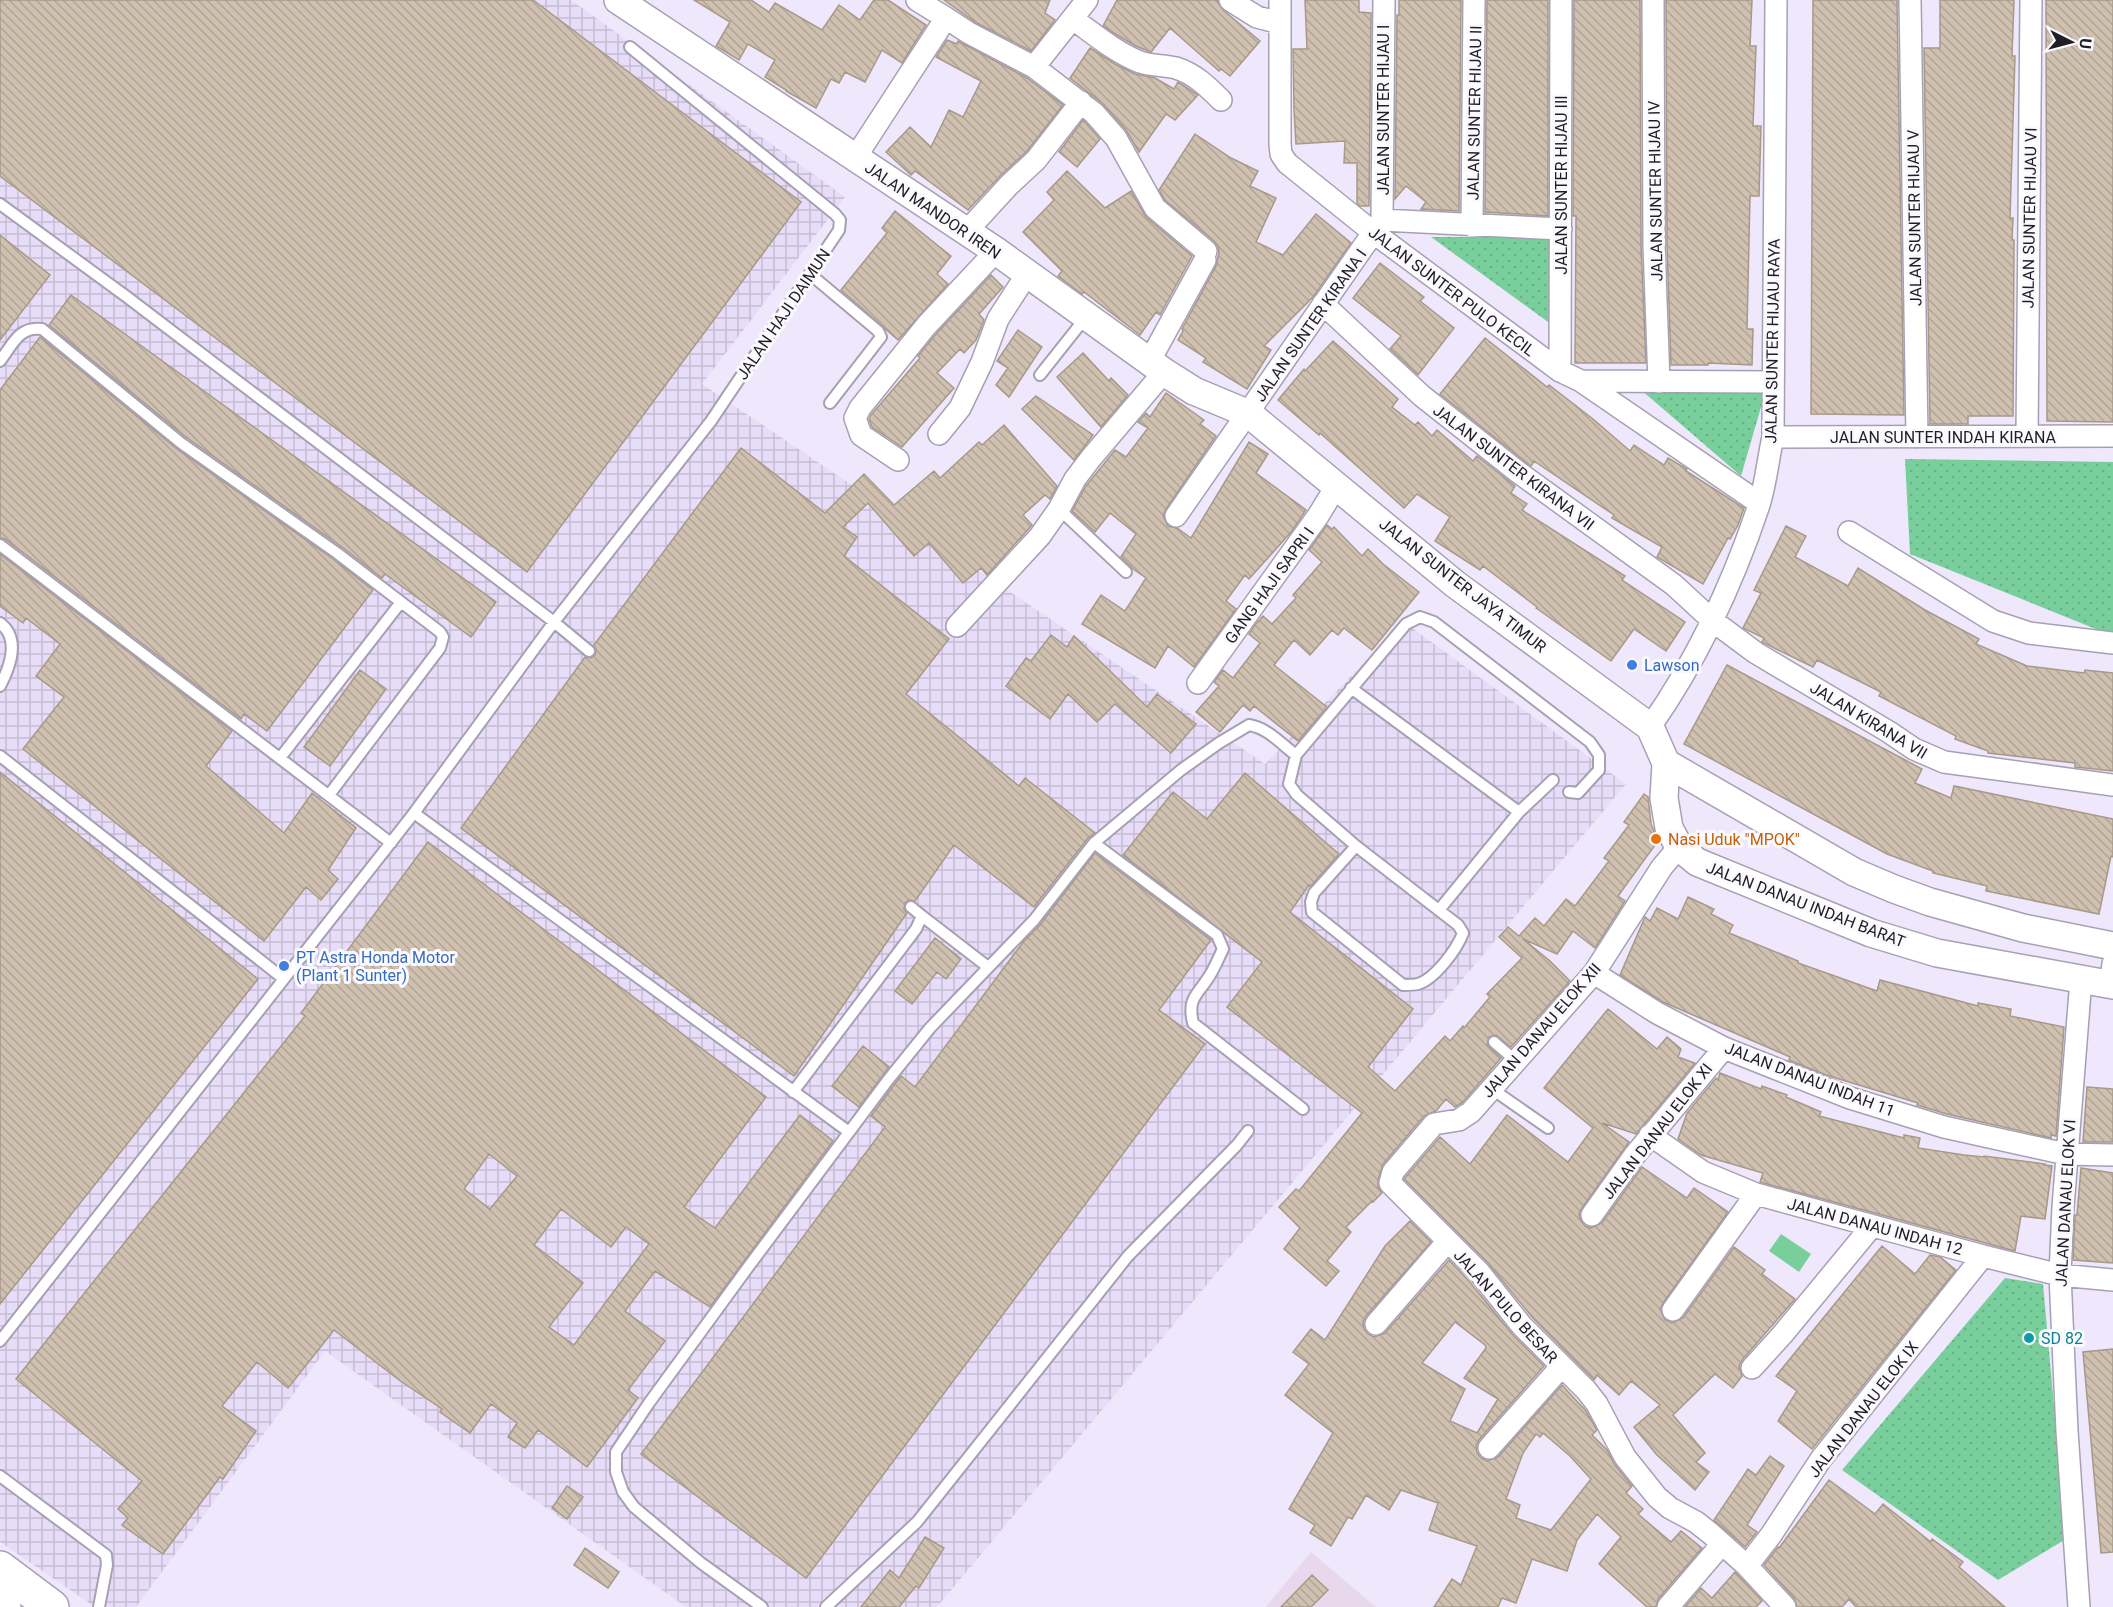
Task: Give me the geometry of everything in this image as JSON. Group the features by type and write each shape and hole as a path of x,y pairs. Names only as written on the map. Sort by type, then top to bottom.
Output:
{"highway":[{"path":"0,1568 52,1607"},
{"path":"0,1604 4,1607"}],"street":[{"name":"JALAN MANDOR IREN","path":"618,0 996,251 1156,367 1194,391 1249,414"},
{"path":"917,0 979,39 1034,67 1081,102 1116,138 1155,208 1206,256 1156,367 1075,479 1059,509 1023,557 957,626"},
{"path":"1034,67 1087,0"},
{"path":"1230,0 1257,17 1280,13"},
{"name":"JALAN SUNTER HIJAU I","path":"1378,227 1384,0"},
{"name":"JALAN SUNTER HIJAU II","path":"1473,226 1474,0"},
{"name":"JALAN SUNTER HIJAU III","path":"1560,371 1561,0"},
{"name":"JALAN SUNTER HIJAU IV","path":"1653,0 1654,245 1659,382"},
{"name":"JALAN SUNTER HIJAU RAYA","path":"1650,727 1713,621 1759,503 1773,437 1776,0"},
{"name":"JALAN SUNTER HIJAU V","path":"1910,0 1917,437"},
{"name":"JALAN SUNTER HIJAU VI","path":"2026,436 2031,0"},
{"name":"JALAN SUNTER PULO KECIL","path":"1280,13 1280,144 1281,154 1287,163 1378,227 1560,371 1581,381 1759,503"},
{"path":"855,158 946,18"},
{"path":"1073,19 1132,58 1143,63 1176,68 1190,73 1221,100"},
{"path":"966,232 1009,185 1036,160 1081,102"},
{"path":"1378,227 1473,226 1561,229"},
{"name":"JALAN SUNTER KIRANA I","path":"1176,516 1378,227"},
{"path":"898,460 861,435 855,418 860,408 926,326 996,251"},
{"path":"939,434 960,408 982,362 998,319 1027,274"},
{"name":"JALAN SUNTER KIRANA VII","path":"1323,304 1422,396 1527,478 1674,585 1713,621"},
{"path":"1581,381 1773,382"},
{"name":"JALAN SUNTER JAYA TIMUR","path":"1249,414 1455,584 1650,727 1666,763"},
{"name":"JALAN SUNTER INDAH KIRANA","path":"1773,437 2113,436"},
{"name":"GANG HAJI SAPRI I","path":"1198,683 1318,516 1337,485"},
{"path":"1849,532 1993,621 2029,633 2113,643"},
{"name":"JALAN KIRANA VII","path":"1713,621 1756,653 1914,749 1930,756 1954,764 2113,784"},
{"path":"1666,763 1854,872 1894,889 1930,902 2023,928 2113,946"},
{"name":"JALAN DANAU INDAH BARAT","path":"1666,763 1665,813 1669,828 1679,847 1697,862 1871,933 1937,953 2081,979 2112,978"},
{"name":"JALAN DANAU ELOK XII","path":"1460,1120 1471,1112 1594,974 1662,867 1679,847"},
{"name":"JALAN DANAU INDAH 11","path":"1594,974 1657,1013 1724,1048 1850,1098 1944,1127 2066,1154 2113,1155"},
{"name":"JALAN DANAU ELOK VI","path":"2079,1607 2067,1431 2060,1275 2066,1154 2081,979"},
{"name":"JALAN DANAU ELOK XI","path":"1592,1215 1650,1136 1724,1048"},
{"name":"JALAN PULO BESAR","path":"1460,1120 1434,1124 1393,1172 1390,1183 1479,1272 1521,1326 1586,1390 1597,1404 1625,1457 1657,1497 1670,1508 1696,1522 1722,1544 1747,1566 1785,1607"},
{"name":"JALAN DANAU INDAH 12","path":"1650,1136 1704,1172 1756,1194 2060,1275 2113,1280"},
{"path":"1673,1310 1756,1194"},
{"path":"1752,1368 1872,1226"},
{"path":"1376,1324 1447,1242"},
{"name":"JALAN DANAU ELOK IX","path":"1747,1566 1772,1535 1821,1459 1983,1256"},
{"path":"1489,1448 1561,1367"},
{"path":"1668,1607 1722,1544"}],"lane":[{"path":"1244,0 1259,8 1280,13"},
{"name":"JALAN HAJI DAIMUN","path":"0,1341 391,843 554,622 711,421 839,230 840,220 835,213 630,47"},
{"path":"0,204 127,297 589,651"},
{"path":"810,274 878,331 881,338 830,403"},
{"path":"1040,375 1087,317"},
{"path":"0,361 24,330 42,329 181,443 337,553 440,632 443,638 440,648 329,795"},
{"path":"1059,509 1126,572"},
{"path":"0,545 391,843"},
{"path":"280,758 401,602"},
{"path":"1356,846 1314,892 1311,902 1312,912 1403,985 1416,985 1430,978 1459,944 1463,933 1458,925 1356,846 1289,784 1296,755 1406,624 1420,617 1434,622 1590,742 1599,755 1599,770 1578,793 1569,792"},
{"path":"0,623 8,629 14,652 0,686"},
{"path":"1351,688 1519,812"},
{"path":"762,1607 701,1563 634,1507 623,1492 616,1472 616,1452 732,1289 930,1028 1034,920 1094,843 1181,770 1249,724 1259,726 1269,732 1296,755"},
{"path":"0,756 284,979"},
{"path":"1439,910 1519,812 1553,780"},
{"path":"414,813 849,1132"},
{"path":"1094,843 1217,935 1223,949 1211,975 1192,999 1190,1011 1193,1023 1303,1109"},
{"path":"911,908 988,967"},
{"path":"793,1092 915,929 922,916"},
{"path":"1494,1042 1516,1061"},
{"path":"1492,1089 1548,1128"},
{"path":"826,1607 917,1522 1128,1256 1248,1131"},
{"path":"0,1476 106,1555 107,1564 99,1607"}],"shaded area":[{"path":"0,0 571,0 845,197 702,384 1265,764 1404,622 1626,784 937,1607 686,1607 325,1351 136,1607 95,1607 0,1542"},
{"path":"1311,1552 1376,1607 1266,1607"}],"green space":[{"path":"1431,237 1554,237 1555,327"},
{"path":"1640,389 1766,390 1741,476"},
{"path":"1905,459 2113,462 2113,636 1910,554"},
{"path":"1781,1234 1811,1254 1799,1272 1769,1251"},
{"path":"2005,1278 2043,1284 2066,1539 1998,1580 1842,1470"}],"building":[{"path":"0,0 533,0 801,202 527,572 0,176"},
{"path":"694,0 751,0 769,12 775,3 822,30 839,5 860,20 874,0 888,0 926,25 902,63 882,50 865,82 845,72 839,83 831,79 816,108 765,77 775,60 748,44 739,60 716,46 730,22"},
{"path":"944,0 1050,0 1045,13 1055,20 1031,51 975,22"},
{"path":"1117,0 1217,0 1223,10 1260,41 1230,76 1221,69 1219,71 1170,28 1151,52 1136,46 1103,26"},
{"path":"1305,0 1359,0 1359,12 1371,13 1369,206 1360,206 1357,203 1357,163 1344,163 1345,141 1296,144 1293,49 1307,49"},
{"path":"1399,0 1461,0 1459,211 1421,209 1426,202 1406,186 1395,199"},
{"path":"1487,0 1548,0 1548,216 1485,212"},
{"path":"1574,0 1640,0 1641,245 1646,363 1575,363"},
{"path":"1666,0 1752,0 1750,46 1756,46 1753,126 1761,126 1759,196 1750,196 1747,329 1753,329 1752,365 1708,363 1708,365 1671,365 1667,245"},
{"path":"1813,0 1897,0 1904,415 1811,414"},
{"path":"1940,0 2014,0 2012,56 2015,56 2010,218 2013,218 2012,240 2014,240 2013,416 1968,416 1968,424 1930,424 1924,48 1940,48"},
{"path":"2046,0 2113,0 2113,422 2047,421"},
{"path":"947,40 957,44 958,41 1027,78 1063,105 1027,151 968,210 915,171 911,175 886,152 910,127 931,147 949,110 963,117 981,81 936,57"},
{"path":"1090,48 1135,74 1155,78 1174,89 1178,82 1198,95 1175,120 1166,114 1139,152 1126,130 1103,104 1070,78"},
{"path":"1083,120 1100,139 1077,167 1059,152"},
{"path":"1195,134 1231,158 1258,171 1250,186 1276,198 1256,242 1283,255 1316,214 1351,243 1313,297 1264,346 1271,350 1247,389 1203,362 1206,358 1178,340 1216,266 1219,253 1214,241 1165,200 1159,190"},
{"path":"1067,171 1105,208 1131,191 1146,217 1192,256 1160,315 1156,312 1140,335 1084,292 1082,294 1058,276 1062,271 1023,232 1054,200 1047,192"},
{"path":"895,211 951,256 937,274 948,284 898,340 841,290 887,233 882,228"},
{"path":"0,235 50,275 0,340"},
{"path":"1380,263 1424,297 1420,301 1454,328 1418,375 1390,349 1401,336 1353,298"},
{"path":"991,275 1003,287 979,314 984,320 976,340 964,353 960,349 937,373 954,388 902,447 872,427 869,419 871,415 920,358 918,356 936,334"},
{"path":"71,295 496,602 471,637 385,574 382,578 342,547 186,437 49,325"},
{"path":"1018,330 1042,347 1009,397 996,385 1008,368 997,361"},
{"path":"40,337 177,449 333,559 373,590 267,731 244,714 241,719 5,539 0,538 0,390"},
{"path":"1485,338 1547,387 1549,385 1593,419 1630,451 1634,445 1664,465 1668,458 1744,508 1738,525 1730,539 1728,538 1703,584 1657,557 1662,547 1612,518 1614,515 1534,461 1531,466 1440,394"},
{"path":"1333,341 1398,399 1392,407 1415,425 1418,422 1432,436 1437,430 1473,461 1477,456 1515,486 1511,493 1527,504 1522,510 1625,576 1622,580 1685,622 1666,651 1634,629 1611,661 1536,608 1483,566 1480,570 1435,541 1450,517 1417,494 1404,508 1320,433 1319,435 1278,400 1304,369 1305,371"},
{"path":"1083,353 1109,381 1111,378 1128,395 1101,427 1057,377"},
{"path":"1166,393 1204,420 1200,424 1216,436 1166,509 1163,516 1168,526 1177,528 1191,538 1249,442 1268,454 1256,473 1306,510 1292,531 1249,579 1245,575 1226,601 1236,609 1194,667 1168,646 1155,668 1082,624 1101,595 1125,611 1146,578 1121,557 1136,534 1110,513 1095,532 1072,511 1086,486 1115,450 1126,457 1148,428 1138,422 1146,413 1150,417"},
{"path":"1036,396 1093,435 1074,460 1022,409"},
{"path":"1004,425 1057,486 1050,499 1045,495 1023,515 1032,525 987,575 981,568 963,583 929,543 914,556 868,503 843,527 857,537 844,556 949,639 906,694 1019,786 1025,778 1095,833 1088,838 1034,907 954,845 915,901 909,900 905,903 904,909 907,913 794,1076 461,828 585,657 591,658 595,655 594,645 741,448 825,513 864,474 894,505 934,471 940,478 979,442 982,445"},
{"path":"1327,525 1332,529 1334,527 1362,556 1368,549 1419,592 1372,650 1344,628 1338,635 1332,630 1310,655 1294,640 1274,665 1327,707 1298,741 1254,706 1250,711 1243,705 1220,732 1196,712 1219,686 1214,682 1223,670 1233,678 1260,643 1249,634 1255,625 1263,616 1272,624 1296,598 1293,595 1322,562 1309,550"},
{"path":"1786,526 1806,536 1795,557 1848,586 1858,568 1925,610 1979,639 1976,644 2027,666 2084,673 2085,670 2113,673 2113,771 2075,767 2075,763 1988,753 1988,751 1955,739 1956,736 1879,696 1881,692 1817,660 1813,667 1762,642 1764,638 1743,628 1761,593 1754,590"},
{"path":"0,554 232,731 206,766 284,833 312,793 356,828 328,870 338,879 321,900 306,887 264,941 23,749 64,697 36,676 60,644 26,618 23,623 0,606"},
{"path":"1051,635 1067,647 1074,636 1147,707 1157,694 1196,724 1171,753 1115,704 1097,722 1068,694 1050,719 1006,686 1026,658 1031,661"},
{"path":"1727,665 1922,769 1915,783 1951,798 1954,786 2113,819 2113,857 2111,856 2099,914 1986,891 1987,886 1933,873 1933,871 1887,854 1684,744"},
{"path":"360,670 386,689 330,766 304,747"},
{"path":"0,772 258,979 0,1304"},
{"path":"1245,773 1339,854 1311,886 1309,885 1290,912 1413,1009 1368,1067 1395,1091 1445,1036 1450,1041 1463,1026 1464,1028 1490,997 1487,994 1522,958 1499,937 1508,927 1519,936 1535,918 1544,926 1566,899 1575,906 1609,861 1604,858 1629,825 1624,822 1644,794 1648,797 1651,824 1658,841 1618,896 1625,901 1595,948 1573,931 1557,954 1523,939 1570,981 1511,1047 1496,1035 1489,1037 1487,1045 1501,1058 1463,1102 1455,1107 1446,1099 1436,1111 1424,1116 1383,1164 1378,1180 1378,1187 1382,1193 1346,1227 1351,1232 1327,1261 1339,1271 1326,1286 1284,1249 1300,1228 1279,1207 1296,1189 1299,1191 1362,1113 1227,1007 1262,962 1123,855 1173,792 1207,819"},
{"path":"428,842 766,1097 684,1207 715,1228 800,1115 833,1141 710,1307 655,1271 625,1311 665,1341 628,1390 638,1398 587,1467 538,1430 525,1448 508,1437 517,1423 491,1404 470,1433 440,1412 442,1409 399,1380 334,1330 288,1388 257,1362 222,1406 256,1431 223,1479 220,1477 163,1554 122,1525 128,1518 118,1509 142,1481 16,1379 305,1016 301,1013","holes":["489,1154 517,1176 490,1209 464,1189","561,1209 611,1247 626,1227 649,1244 574,1345 549,1327 583,1283 534,1245"]},
{"path":"1095,853 1211,940 1159,1010 1205,1044 806,1578 641,1454 885,1127 871,1116 894,1085 901,1076 915,1087 1024,941 1040,925"},
{"path":"1688,897 1714,909 1711,914 1733,925 1729,933 1798,961 1798,963 1877,991 1880,980 1978,1006 1978,1003 2011,1009 2010,1016 2064,1027 2056,1136 2051,1135 2051,1138 1947,1114 1826,1075 1663,1002 1620,975 1645,917 1650,921 1657,908 1678,919"},
{"path":"935,938 961,959 946,979 937,972 912,1004 895,991"},
{"path":"1608,1009 1657,1049 1667,1037 1681,1049 1678,1057 1695,1063 1636,1134 1602,1123 1629,1142 1582,1208 1579,1214 1581,1221 1585,1226 1591,1228 1602,1223 1642,1167 1687,1198 1694,1188 1728,1212 1663,1303 1660,1309 1665,1320 1672,1323 1683,1318 1734,1247 1765,1270 1762,1274 1795,1299 1743,1359 1739,1366 1742,1376 1733,1388 1715,1374 1673,1415 1705,1453 1696,1462 1709,1472 1695,1490 1657,1455 1634,1427 1660,1405 1631,1381 1619,1395 1597,1375 1594,1380 1532,1317 1488,1263 1404,1179 1440,1137 1470,1164 1507,1115 1568,1162 1593,1128 1544,1088"},
{"path":"863,1046 889,1067 859,1107 832,1086"},
{"path":"1720,1073 1761,1089 1762,1086 1787,1095 1786,1097 1821,1112 1819,1116 1904,1138 1904,1135 1920,1138 1918,1148 2052,1166 2045,1219 2021,1216 2015,1251 1760,1182 1763,1173 1701,1155 1678,1139 1687,1113 1716,1078 1718,1080"},
{"path":"2087,1087 2113,1089 2113,1142 2083,1142"},
{"path":"2081,1168 2113,1173 2113,1263 2073,1260 2075,1215 2077,1215"},
{"path":"1410,1221 1431,1242 1366,1316 1363,1322 1368,1334 1374,1337 1385,1333 1449,1260 1512,1334 1544,1366 1479,1440 1476,1446 1481,1458 1487,1461 1498,1457 1562,1385 1586,1411 1597,1430 1592,1435 1607,1450 1615,1465 1632,1486 1626,1493 1643,1509 1638,1514 1671,1542 1681,1531 1702,1548 1658,1599 1656,1607 1647,1607 1599,1564 1621,1537 1597,1514 1577,1540 1567,1571 1532,1559 1516,1603 1502,1598 1498,1607 1434,1607 1452,1579 1461,1585 1477,1546 1429,1530 1438,1503 1401,1490 1389,1510 1366,1495 1352,1519 1348,1517 1331,1546 1310,1533 1315,1525 1289,1509 1333,1433 1285,1395 1309,1364 1293,1352 1311,1329 1325,1340 1385,1246","holes":["1455,1322 1486,1348 1464,1378 1498,1399 1477,1433 1450,1421 1465,1389 1422,1363","1543,1433 1570,1456 1591,1479 1551,1530 1516,1518 1520,1505 1506,1499 1523,1453 1536,1434 1540,1437"]},
{"path":"1882,1246 1915,1274 1930,1255 1940,1257 1956,1270 1812,1449 1778,1421 1797,1391 1776,1376"},
{"path":"2113,1349 2113,1552 2101,1553 2083,1352"},
{"path":"1770,1456 1784,1466 1747,1525 1757,1532 1745,1547 1714,1520 1748,1469 1756,1475"},
{"path":"1829,1480 1875,1514 1883,1504 1931,1542 1932,1539 1963,1562 1959,1567 2005,1607 1856,1607 1849,1599 1842,1607 1797,1607 1794,1598 1764,1565"},
{"path":"567,1486 583,1497 567,1519 552,1508"},
{"path":"925,1537 944,1548 919,1588 916,1586 899,1607 861,1607 890,1570 899,1578"},
{"path":"585,1548 619,1572 608,1588 574,1565"},
{"path":"1735,1572 1762,1601 1756,1607 1685,1607 1701,1588 1712,1598"},
{"path":"1312,1575 1328,1590 1311,1607 1281,1607"}],"place":[{"name":"Lawson","path":"1632,665"},
{"name":"Nasi Uduk \"MPOK\"","path":"1656,839"},
{"name":"PT Astra Honda Motor (Plant 1 Sunter)","path":"284,966"},
{"name":"SD 82","path":"2029,1338"}]}
